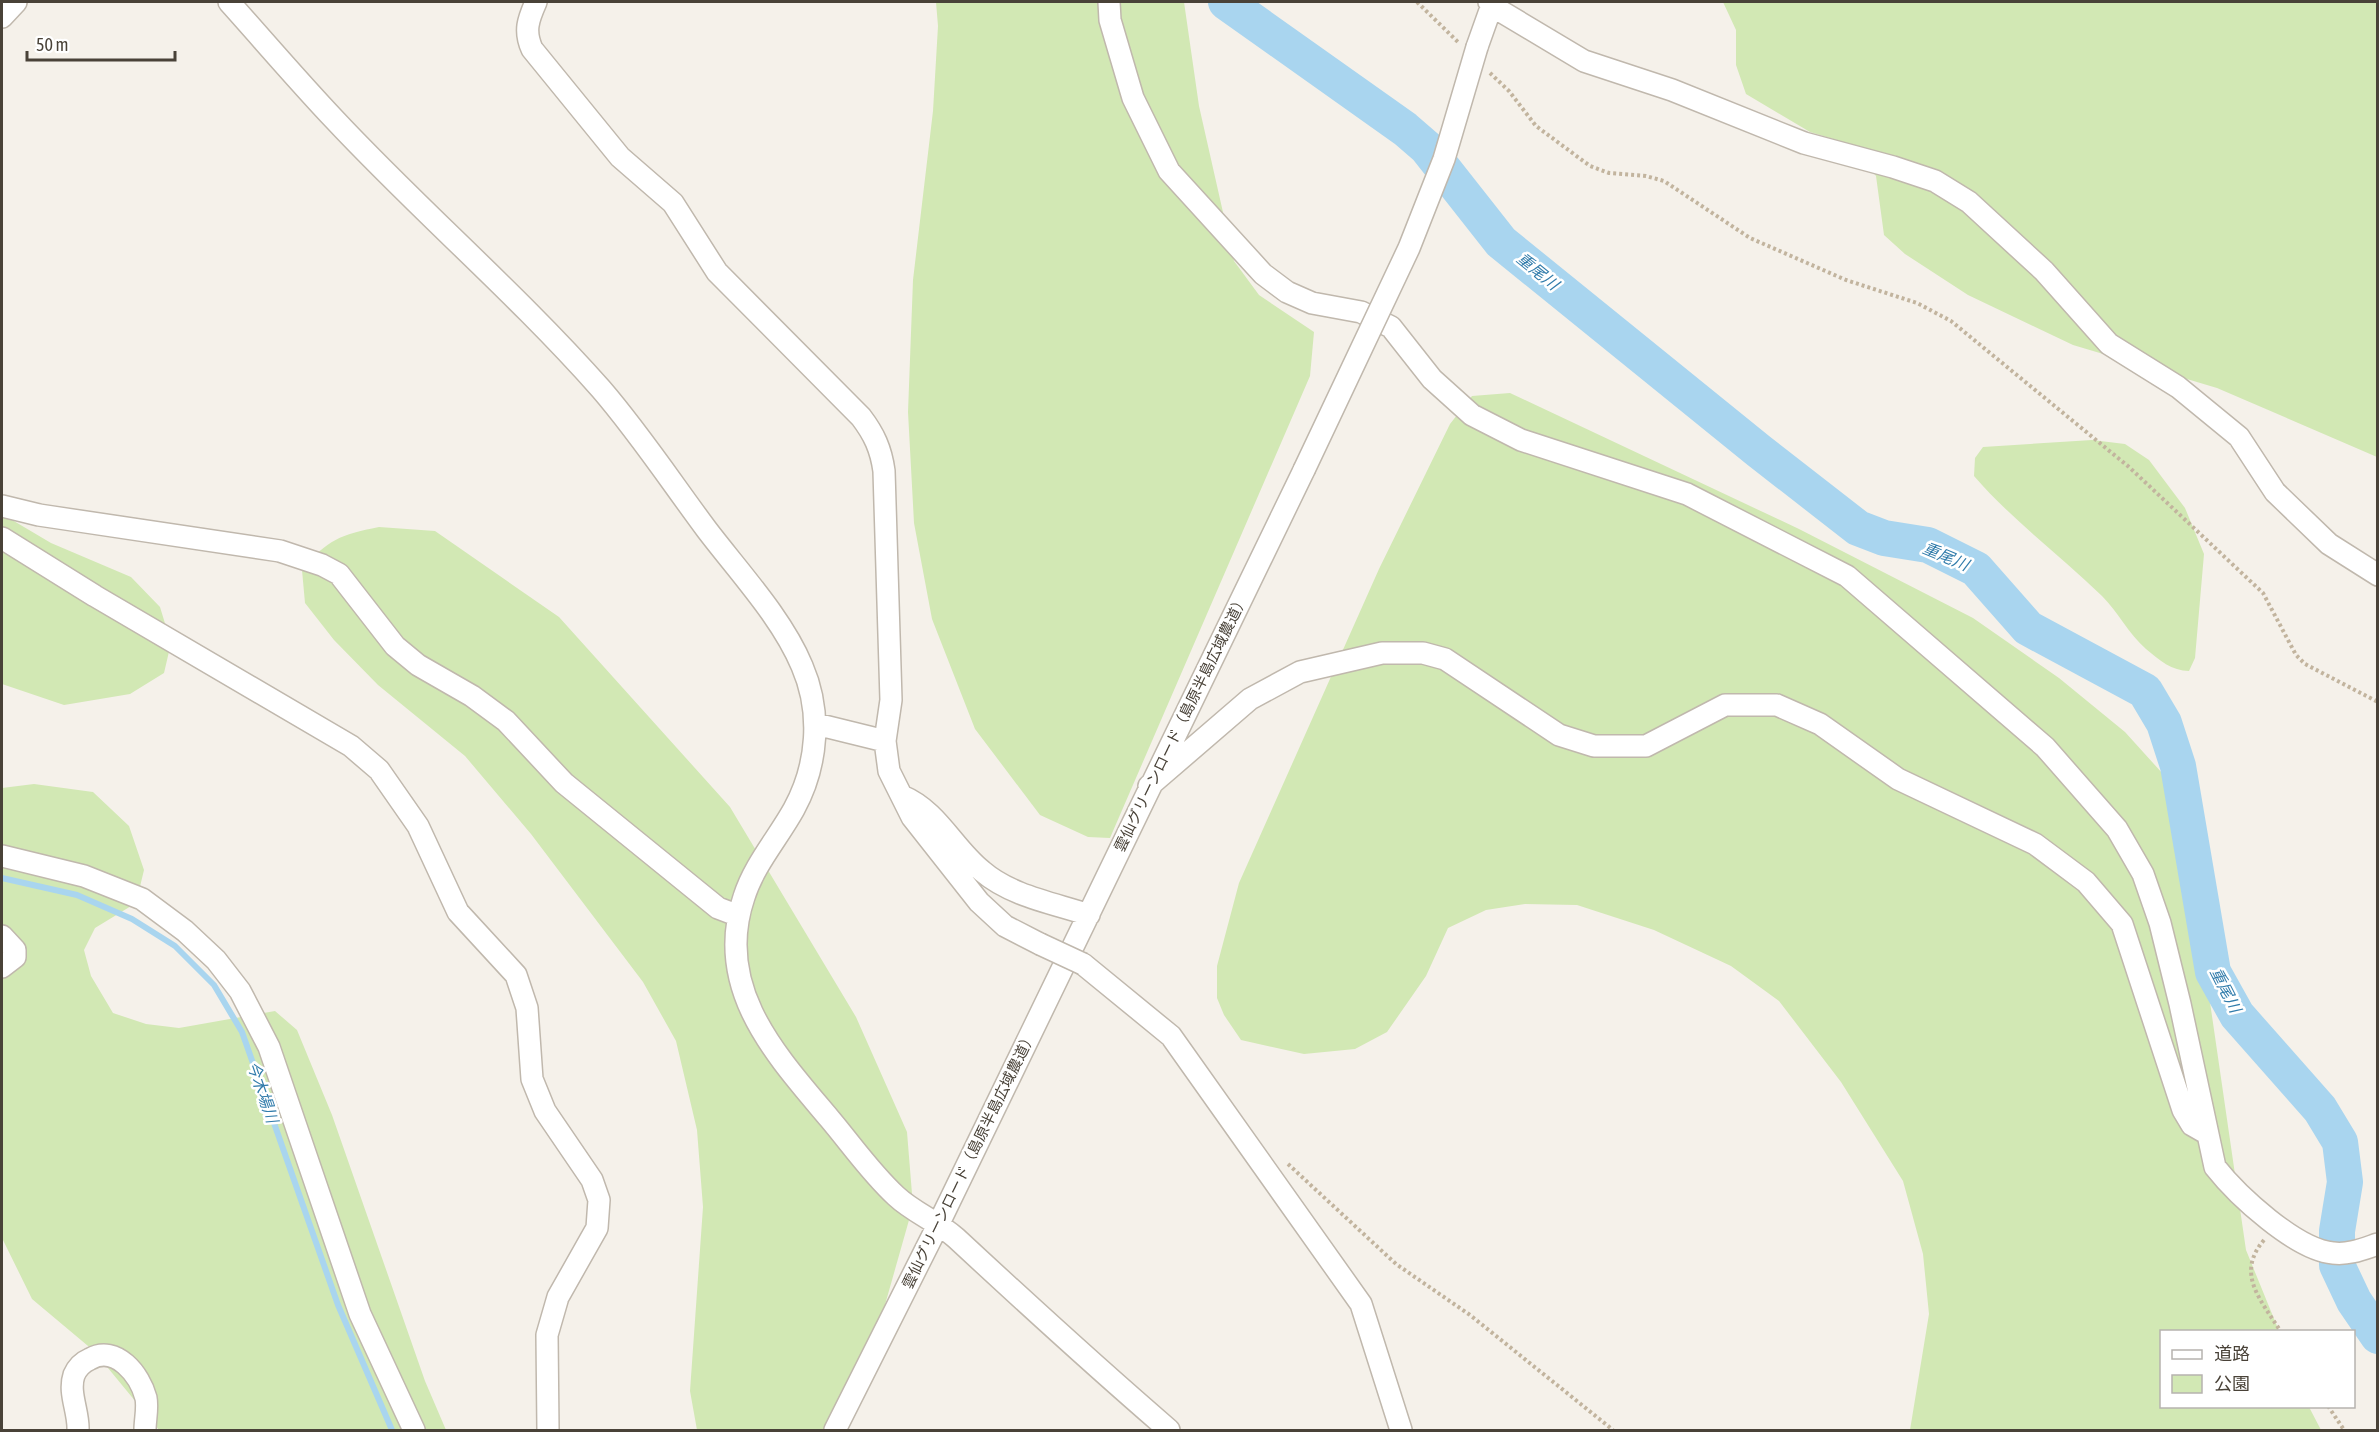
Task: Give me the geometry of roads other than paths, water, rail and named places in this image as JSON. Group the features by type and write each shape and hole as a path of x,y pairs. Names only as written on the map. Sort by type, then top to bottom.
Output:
{"street":[{"path":"229,2 335,120 556,340 605,394 790,641 812,695 816,724 813,754 806,783 795,807 756,870 744,897 739,916 736,954 740,984 753,1018 774,1053 901,1201 939,1222 1079,1352 1169,1431"},
{"path":"536,2 528,21 526,35 532,50 620,157 673,203 717,272 861,417 874,434 882,453 885,483 891,700 885,741 889,771 912,817 979,902 1005,926 1083,964 1171,1036 1361,1304 1401,1431"},
{"path":"1109,2 1110,20 1132,98 1168,171 1263,274 1287,292 1312,303 1362,312 1391,327 1432,379 1472,415 1511,435 1687,494 1847,576 2045,747 2116,829 2143,874 2160,923 2180,1004 2215,1167 2226,1182 2276,1226 2301,1241 2341,1253 2378,1244"},
{"path":"1491,3 1584,61 1672,90 1804,143 1893,166 1935,181 1969,202 2044,271 2109,344 2178,387 2240,437 2276,492 2329,544 2378,575"},
{"name":"雲仙グリーンロード（島原半島広域農道）","path":"834,1431 1089,915 1409,249 1444,159 1469,46 1491,3"},
{"path":"2,506 39,515 280,551 322,565 339,574 395,646 418,665 472,696 506,721 564,783 596,811 718,908 739,916"},
{"path":"2,538 122,612 351,746 379,770 418,825 458,912 516,975 527,1008 532,1079 545,1111 592,1180 599,1200 597,1228 558,1297 547,1335 548,1431"},
{"path":"1149,786 1250,699 1300,672 1382,653 1423,653 1445,659 1559,735 1594,746 1646,746 1725,705 1777,705 1820,724 1898,779 2035,844 2086,882 2122,924 2183,1110 2192,1125 2206,1133"},
{"path":"816,724 885,741"},
{"path":"901,796 929,813 982,871 1014,891 1089,915"},
{"path":"2,856 84,876 142,899 184,931 216,960 240,991 269,1047 360,1314 414,1431"},
{"path":"2,936 15,950 15,957 2,968"},
{"path":"78,1431 72,1390 74,1374 83,1363 93,1357 108,1355 123,1360 141,1386 146,1400 145,1431"}],"waterway":[{"name":"重尾川","path":"1226,2 1405,129 1427,148 1501,242 1759,451 1858,528 1884,538 1928,545 1976,569 2028,628 2145,691 2164,723 2178,766 2213,972 2237,1015 2320,1109 2340,1142 2345,1182 2337,1231 2337,1265 2354,1301 2378,1336"},
{"name":"今木場川","path":"2,878 77,895 132,919 175,946 214,985 242,1032 338,1305 392,1430"}]}
